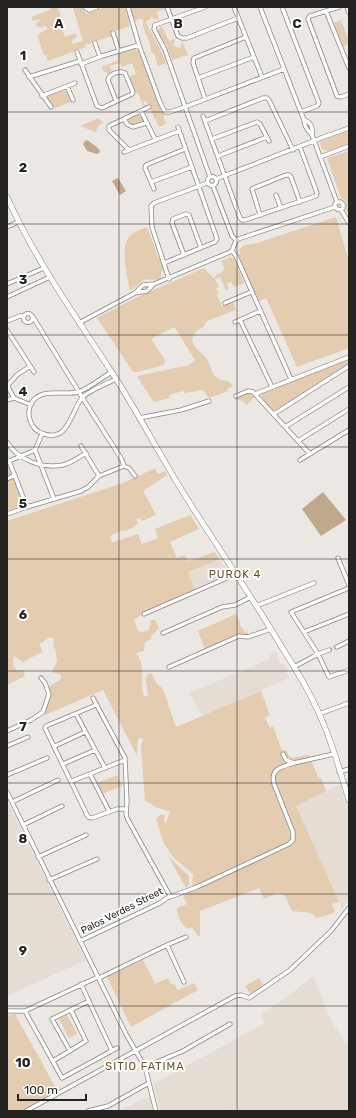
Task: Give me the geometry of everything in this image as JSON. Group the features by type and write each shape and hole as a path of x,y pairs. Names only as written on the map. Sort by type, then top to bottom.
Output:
{"street":[{"path":"85,7 89,10 97,7"},
{"path":"128,7 139,45 164,111 168,112 185,107 284,69"},
{"path":"167,7 179,36 184,38 238,18"},
{"path":"205,7 157,24 154,29 165,50 210,177 207,179 208,183"},
{"path":"234,7 262,77"},
{"path":"260,7 304,120 310,123 314,141 337,202 335,207"},
{"path":"282,7 319,103 317,106 301,112"},
{"path":"339,7 310,16 308,20 337,96 341,97 349,94"},
{"path":"347,7 349,13"},
{"path":"326,11 349,68"},
{"path":"113,32 119,51"},
{"path":"205,99 193,63 194,57 246,37"},
{"path":"95,43 100,57"},
{"path":"29,77 139,45"},
{"path":"77,52 98,107 102,108 133,94 124,72 116,73 108,77 116,101"},
{"path":"198,78 254,57"},
{"path":"25,70 51,107"},
{"path":"42,96 75,82"},
{"path":"67,86 72,100"},
{"path":"205,121 263,98 267,98 293,150"},
{"path":"129,150 108,128 111,125 149,107"},
{"path":"141,111 155,139"},
{"path":"203,116 241,219 245,220 316,197 317,194 300,147"},
{"path":"124,119 133,127 146,123"},
{"path":"212,139 257,122 260,124 268,139 218,156"},
{"path":"210,177 214,177 216,179 226,176 349,128"},
{"path":"124,152 178,129 199,186 217,238 216,242 164,263"},
{"path":"320,156 349,146"},
{"path":"154,189 146,168 147,164 185,149"},
{"path":"151,182 192,167"},
{"path":"260,215 252,189 286,175 291,177 300,202"},
{"path":"213,186 216,183 216,179"},
{"path":"169,279 152,227 151,206 154,203 208,183"},
{"path":"208,183 210,186 213,186 232,236 236,240"},
{"path":"276,194 281,208"},
{"path":"8,200 18,222 44,268 112,372 182,491 219,550 252,598 294,667 319,714 349,800"},
{"path":"337,202 341,202 343,204 343,208 341,210"},
{"path":"236,240 335,207 341,210 349,223"},
{"path":"184,255 172,223 173,219 187,214 189,215 202,248"},
{"path":"7,227 18,222"},
{"path":"79,323 135,293 143,285 154,284 169,279 232,251 236,240"},
{"path":"232,251 236,256 291,379"},
{"path":"7,284 44,268"},
{"path":"7,297 50,277"},
{"path":"135,293 147,291 154,284"},
{"path":"225,303 251,292"},
{"path":"235,322 260,311"},
{"path":"7,321 24,316 28,313 31,314 78,392 122,460 124,466 129,468 134,476"},
{"path":"24,316 25,320 29,322 33,317"},
{"path":"240,320 272,387"},
{"path":"7,330 34,372"},
{"path":"255,394 349,357"},
{"path":"30,366 17,375 7,386 14,398 31,405"},
{"path":"274,414 349,366"},
{"path":"112,372 78,392 43,394 35,398 29,413 30,420 36,430 42,434 54,435 63,431 68,425 82,397 116,379"},
{"path":"92,384 95,390"},
{"path":"285,427 349,387"},
{"path":"236,396 252,391 310,454"},
{"path":"7,400 14,398"},
{"path":"139,418 181,410 209,401"},
{"path":"298,441 349,409"},
{"path":"300,460 349,430"},
{"path":"42,434 35,450 54,499"},
{"path":"7,442 19,456 49,466 63,465 76,460 86,453"},
{"path":"82,446 99,476"},
{"path":"27,507 8,462 35,450"},
{"path":"7,514 81,491 88,487 99,476 124,466"},
{"path":"7,479 15,476"},
{"path":"338,558 349,586 292,612 318,654 329,677 349,670"},
{"path":"144,614 236,574"},
{"path":"256,606 314,583"},
{"path":"163,633 222,608 235,605 252,598"},
{"path":"304,632 349,614"},
{"path":"169,667 239,636 248,637 271,628"},
{"path":"337,647 349,642"},
{"path":"294,667 318,654 329,650"},
{"path":"7,731 31,720 43,712 49,694 45,683 40,678"},
{"name":"Palos Verdes Street","path":"80,941 170,897 170,893 128,820 126,809 125,760 93,698"},
{"path":"319,714 349,703"},
{"path":"96,705 46,726 88,817 92,818 119,808 126,809"},
{"path":"76,714 105,768"},
{"path":"55,746 85,732"},
{"path":"7,746 28,738"},
{"path":"63,764 95,750"},
{"path":"283,754 286,760 294,763"},
{"path":"170,897 197,887 289,844 293,840 293,832 274,784 272,777 274,772 278,768 294,763 334,754"},
{"path":"7,775 46,758"},
{"path":"72,781 125,760"},
{"path":"339,772 349,769"},
{"path":"90,774 109,811"},
{"path":"12,802 58,780"},
{"path":"7,792 49,880 144,1067 156,1111"},
{"path":"23,825 62,806"},
{"path":"38,857 86,835"},
{"path":"49,880 97,859"},
{"path":"26,1111 235,996 241,995 249,998 290,970 331,931 349,908"},
{"path":"7,1011 25,1011 186,937"},
{"path":"167,946 184,982"},
{"path":"81,984 112,1050"},
{"path":"70,1051 52,1020 89,1001"},
{"path":"53,1061 86,1041 71,1010"},
{"path":"25,1011 62,1078 117,1048"},
{"path":"144,1067 184,1051 230,1024"},
{"path":"88,1111 108,1106 149,1084"}],"shaded area":[{"path":"50,7 61,7 58,9 61,16 58,19 65,37 75,33 77,37 72,40 73,44 83,41 73,8 83,7 86,14 105,7 125,7 130,26 115,31 113,30 111,32 112,36 97,41 94,40 92,43 85,45 86,47 48,61 46,55 44,55 37,35 47,29 45,25 42,28 36,26 37,22 41,19 33,21 31,17 50,10"},
{"path":"130,7 165,7 165,9 157,12 159,20 154,19 151,16 150,20 146,22 162,52 166,63 158,66 144,30 143,20 141,18 134,21"},
{"path":"341,20 349,40 349,44 343,47 334,23"},
{"path":"162,26 169,41 175,39 173,46 180,48 182,41 188,55 172,60 167,46 158,32"},
{"path":"135,49 139,51 161,110 164,114 166,124 159,127 146,100 143,102 146,107 144,108 138,93 135,92 129,77 136,74 132,63 122,67 120,63 110,66 112,72 107,74 101,67 119,60 117,54"},
{"path":"63,90 67,92 71,102 55,108 48,99 48,96"},
{"path":"139,115 143,118 143,121 135,126 131,125 128,119"},
{"path":"99,118 103,123 100,124 96,130 98,133 80,126"},
{"path":"349,131 349,143 328,151 322,149 320,143 321,141"},
{"path":"86,140 98,148 100,151 99,153 97,154 87,151 83,144"},
{"path":"349,151 349,211 346,212 346,202 341,198 327,158"},
{"path":"118,178 126,191 120,195 112,181"},
{"path":"336,217 349,262 349,348 297,367 266,298 258,302 238,254 240,254 239,250 244,245 254,244"},
{"path":"146,227 164,269 161,273 161,279 144,280 130,290 125,263 126,242 132,234"},
{"path":"230,257 234,259 244,283 234,287 231,282 227,283 229,289 226,291 220,277 215,279 219,287 216,288 219,294 217,295 222,306 233,302 236,310 209,320 205,323 204,327 195,333 192,341 197,349 209,361 212,372 215,376 233,386 227,389 228,391 209,398 203,390 185,393 183,391 169,395 169,398 155,402 153,401 138,376 189,365 195,360 175,328 172,328 151,339 165,360 164,365 133,372 97,318 135,298 204,268 213,278 224,269 222,261"},
{"path":"344,361 349,361 349,364 277,410 272,410 262,397 262,394 265,392"},
{"path":"251,394 254,397 247,405 243,401 233,399"},
{"path":"7,466 9,467 23,502 22,505 7,511"},
{"path":"155,468 158,474 165,471 167,475 143,491 156,515 142,521 140,518 136,519 138,524 135,525 135,527 124,531 123,530 110,536 112,541 110,543 138,534 142,544 158,538 155,529 190,515 199,529 170,542 177,558 185,555 188,561 214,552 220,559 188,572 195,590 145,612 134,620 138,631 143,632 149,630 151,620 155,620 159,628 151,636 152,638 145,643 144,651 136,653 142,668 144,696 148,696 146,680 147,675 151,673 157,684 164,692 176,727 261,691 270,715 265,718 270,728 273,726 282,751 286,750 292,758 309,755 318,777 321,778 326,791 296,806 339,902 332,904 335,913 316,918 312,913 292,911 284,895 277,893 264,899 259,888 200,911 200,936 198,936 192,927 188,929 183,925 177,911 177,908 187,904 183,896 192,888 193,874 174,858 164,844 156,819 160,815 165,815 164,823 166,823 170,812 155,807 145,801 141,746 143,738 138,740 137,756 103,690 45,715 50,694 49,687 61,679 61,675 52,672 57,661 55,648 53,647 54,639 50,637 40,644 42,652 23,662 14,656 13,665 16,670 23,670 25,676 7,685 7,521 123,483"},
{"path":"323,492 346,520 321,536 302,509"},
{"path":"220,559 230,575 195,590 188,572"},
{"path":"236,614 240,623 239,624 245,632 247,631 249,635 238,634 205,649 198,631"},
{"path":"276,652 281,664 283,663 288,671 286,672 289,678 202,716 189,693 270,659 269,655"},
{"path":"117,775 122,786 102,794 98,783"},
{"path":"342,784 349,809 349,899 342,909 295,805"},
{"path":"7,801 86,960 7,996"},
{"path":"168,856 189,876 189,885 186,888"},
{"path":"143,960 155,984 168,978 171,984 174,984 178,990 194,983 198,990 131,1027 107,977"},
{"path":"313,976 332,1022 345,1042 349,1039 349,1111 227,1111 226,1109 222,1111 160,1111 153,1084 265,1023 261,1015"},
{"path":"259,978 263,985 250,994 245,986"},
{"path":"15,1014 58,1092 24,1111 7,1111 7,1016"},
{"path":"67,1015 77,1034 69,1038 59,1019"},
{"path":"150,1096 153,1111 119,1111"}],"tunnel":[{"path":"329,650 337,647"}],"district":[{"name":"PUROK 4","path":"235,574"},
{"name":"SITIO FATIMA","path":"145,1066"}]}
